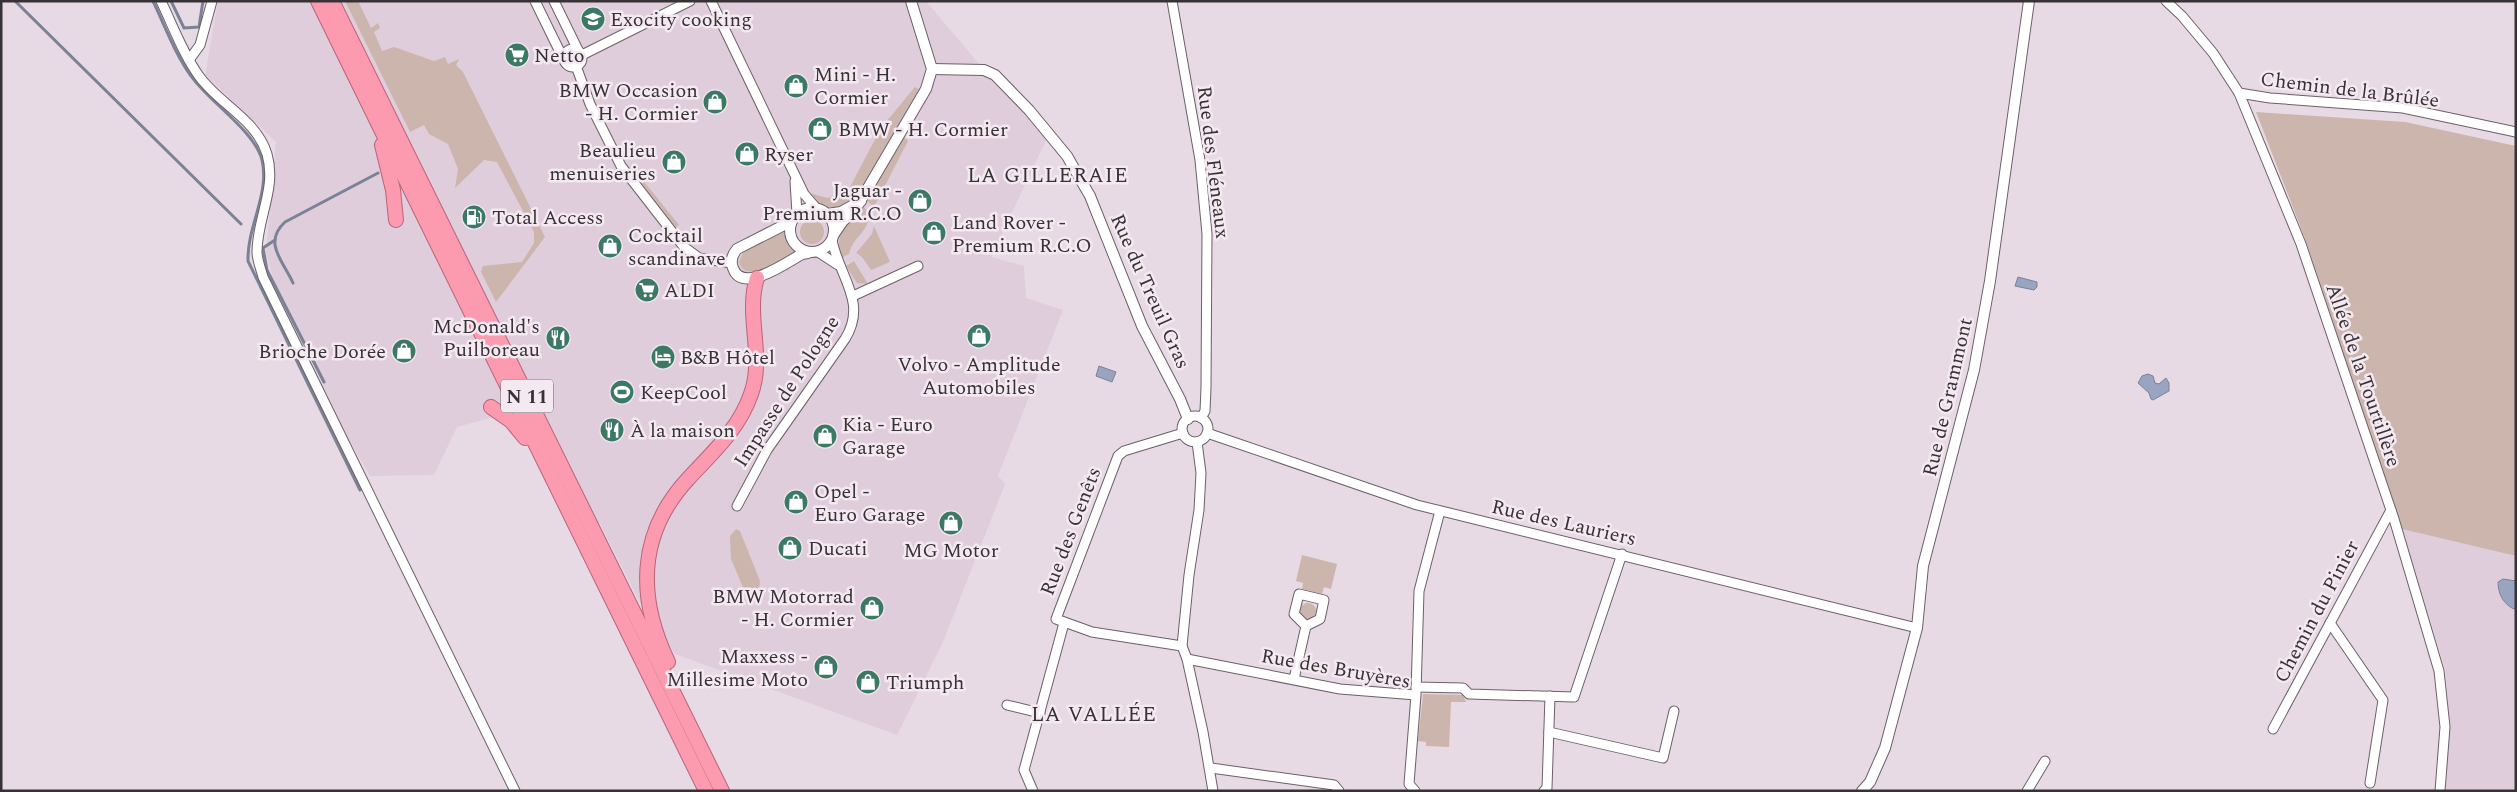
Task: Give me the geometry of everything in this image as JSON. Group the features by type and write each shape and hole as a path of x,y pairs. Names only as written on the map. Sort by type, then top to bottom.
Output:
{"highway":[{"name":"N 11","path":"318,1 706,791"},
{"name":"N 11","path":"332,1 722,791"},
{"path":"378,122 393,190 396,220"},
{"path":"731,791 663,650 651,614 646,578 650,548 666,508 687,480 720,446 748,404 753,390 757,364 753,296 757,278"},
{"path":"491,407 515,425 544,463"}],"street":[{"path":"162,1 189,60 212,92 249,124 260,138 267,154 270,171 270,188 258,237 257,253 263,278 515,791"},
{"path":"189,60 200,45 212,1"},
{"path":"535,1 560,52 565,55"},
{"path":"554,1 580,53 580,63 576,66"},
{"path":"580,53 690,1"},
{"path":"711,1 804,194 833,222 833,237"},
{"path":"862,200 841,212 807,209 783,228 739,247 733,254 734,272 748,280 757,278 802,254 826,248 862,200 926,89 932,69 911,1"},
{"name":"Rue des Fléneaux","path":"1172,1 1200,160 1207,234 1206,388 1204,411 1201,418"},
{"name":"Rue de Grammont","path":"1862,791 1870,782 1885,748 1917,628 1923,566 1974,370 1991,272 2029,1"},
{"name":"Allée de la Tourtillère","path":"2166,1 2182,16 2213,52 2238,93 2301,244 2391,510 2439,671 2445,727 2440,791"},
{"path":"565,55 572,49 580,53"},
{"path":"565,55 566,63 576,66"},
{"path":"576,66 591,106 621,166 684,247 699,258 713,262 732,263"},
{"name":"Rue du Treuil Gras","path":"932,69 984,70 995,75 1029,110 1067,156 1090,196 1142,326 1180,399 1188,419"},
{"name":"Chemin de la Brûlée","path":"2238,93 2270,98 2404,108 2516,132"},
{"path":"794,173 795,217 790,232 793,242 800,249 813,252 839,266"},
{"name":"Impasse de Pologne","path":"737,506 740,497 767,450 848,334 854,319 853,296 839,266 833,237"},
{"path":"853,296 918,266"},
{"path":"1201,418 1208,426 1207,433 1203,439 1197,442 1190,441 1183,433 1184,424 1188,419 1201,418"},
{"name":"Rue des Genêts","path":"1182,646 1092,632 1056,619 1116,459 1124,451 1183,433"},
{"name":"Rue des Lauriers","path":"1207,433 1417,505 1917,628"},
{"path":"1197,442 1201,473 1199,510 1189,575 1182,646 1187,659 1211,768 1213,791"},
{"name":"Chemin du Pinier","path":"2273,729 2391,510"},
{"path":"1440,511 1419,591 1416,691 1463,688 1468,694 1574,697 1622,554"},
{"path":"1033,791 1024,770 1064,623"},
{"path":"2330,623 2383,700 2370,783"},
{"path":"1294,679 1306,626"},
{"name":"Rue des Bruyères","path":"1187,659 1340,689 1416,691 1410,784 1415,791"},
{"path":"1544,791 1548,788 1550,696"},
{"path":"1007,705 1040,713"},
{"path":"1549,732 1663,758 1674,711"},
{"path":"2027,791 2045,761"},
{"path":"1211,768 1334,784 1339,791"}],"shaded area":[{"path":"218,1 926,1 984,70 1049,134 991,257 1024,266 1026,298 1063,310 998,476 1005,484 943,642 897,735 675,654 640,603 600,524 550,453 497,416 457,427 434,475 370,476 291,340 266,253 276,142 205,75"},
{"path":"345,1 358,1 371,28 378,23 380,28 374,32 382,51 394,47 434,61 445,57 448,64 459,59 456,65 463,72 545,237 496,302 481,272 483,266 522,262 534,243 534,232 497,162 484,160 455,188 458,169 448,144 429,134 424,125 410,132"},
{"path":"915,87 919,89 858,194 850,187 881,128"},
{"path":"2256,112 2405,122 2516,146 2516,556 2402,529 2306,241"},
{"path":"903,136 908,141 874,207 867,201"},
{"path":"641,178 679,225 676,227 643,185"},
{"path":"846,190 856,198 837,209 816,203 809,193 828,198"},
{"path":"864,207 869,213 864,230 854,243 849,254 841,258 839,241 841,235 848,224"},
{"path":"812,220 821,223 824,232 821,241 812,244 803,241 800,232 803,223"},
{"path":"874,226 890,262 871,270 862,257 856,253 872,234"},
{"path":"785,230 788,244 795,252 764,269 748,272 743,269 739,262 743,252"},
{"path":"854,261 868,284 857,283 846,266"},
{"path":"736,529 740,531 760,581 759,590 755,593 745,592 731,559 730,536"},
{"path":"2402,529 2516,556 2516,791 2445,791 2450,729 2445,669"},
{"path":"1302,555 1337,564 1331,589 1324,587 1322,594 1302,589 1303,583 1296,581"},
{"path":"1308,603 1316,611 1308,619 1300,611"},
{"path":"1423,694 1463,695 1466,702 1451,702 1449,747 1426,746 1426,742 1418,741"}],"water":[{"path":"2018,277 2037,282 2037,287 2034,290 2015,286"},
{"path":"1099,366 1116,372 1112,382 1096,376"},
{"path":"2148,374 2153,376 2155,383 2159,384 2166,378 2169,383 2169,391 2153,400 2151,399 2149,393 2138,383 2142,376"},
{"path":"2503,579 2516,581 2516,610 2505,602 2499,591 2498,582"}],"waterway":[{"path":"15,1 241,224"},
{"path":"153,1 175,49 191,76 241,128 258,149 264,173 263,185 251,235 248,261 360,490"},
{"path":"171,1 184,28 199,27 203,1"},
{"path":"293,283 280,260 275,245 275,237 278,230 285,222 378,173"},
{"path":"275,240 263,248 267,270 324,382"}],"place":[{"name":"Exocity cooking","path":"593,19"},
{"name":"Netto","path":"517,55"},
{"name":"Mini - H. Cormier","path":"796,86"},
{"name":"BMW Occasion - H. Cormier","path":"715,102"},
{"name":"BMW - H. Cormier","path":"820,129"},
{"name":"Ryser","path":"747,154"},
{"name":"Beaulieu menuiseries","path":"674,162"},
{"name":"Jaguar - Premium R.C.O","path":"920,201"},
{"name":"Total Access","path":"474,217"},
{"name":"Land Rover - Premium R.C.O","path":"934,233"},
{"name":"Cocktail scandinave","path":"610,246"},
{"name":"ALDI","path":"647,290"},
{"name":"Volvo - Amplitude Automobiles","path":"979,336"},
{"name":"McDonald's Puilboreau","path":"558,338"},
{"name":"Brioche Dorée","path":"404,351"},
{"name":"B&B Hôtel","path":"663,357"},
{"name":"KeepCool","path":"622,392"},
{"name":"À la maison","path":"612,430"},
{"name":"Kia - Euro Garage","path":"825,436"},
{"name":"Opel - Euro Garage","path":"796,502"},
{"name":"MG Motor","path":"951,523"},
{"name":"Ducati","path":"790,548"},
{"name":"BMW Motorrad - H. Cormier","path":"872,608"},
{"name":"Maxxess - Millesime Moto","path":"826,667"},
{"name":"Triumph","path":"868,682"}],"district":[{"name":"LA GILLERAIE","path":"1048,175"},
{"name":"LA VALLÉE","path":"1094,714"}]}
